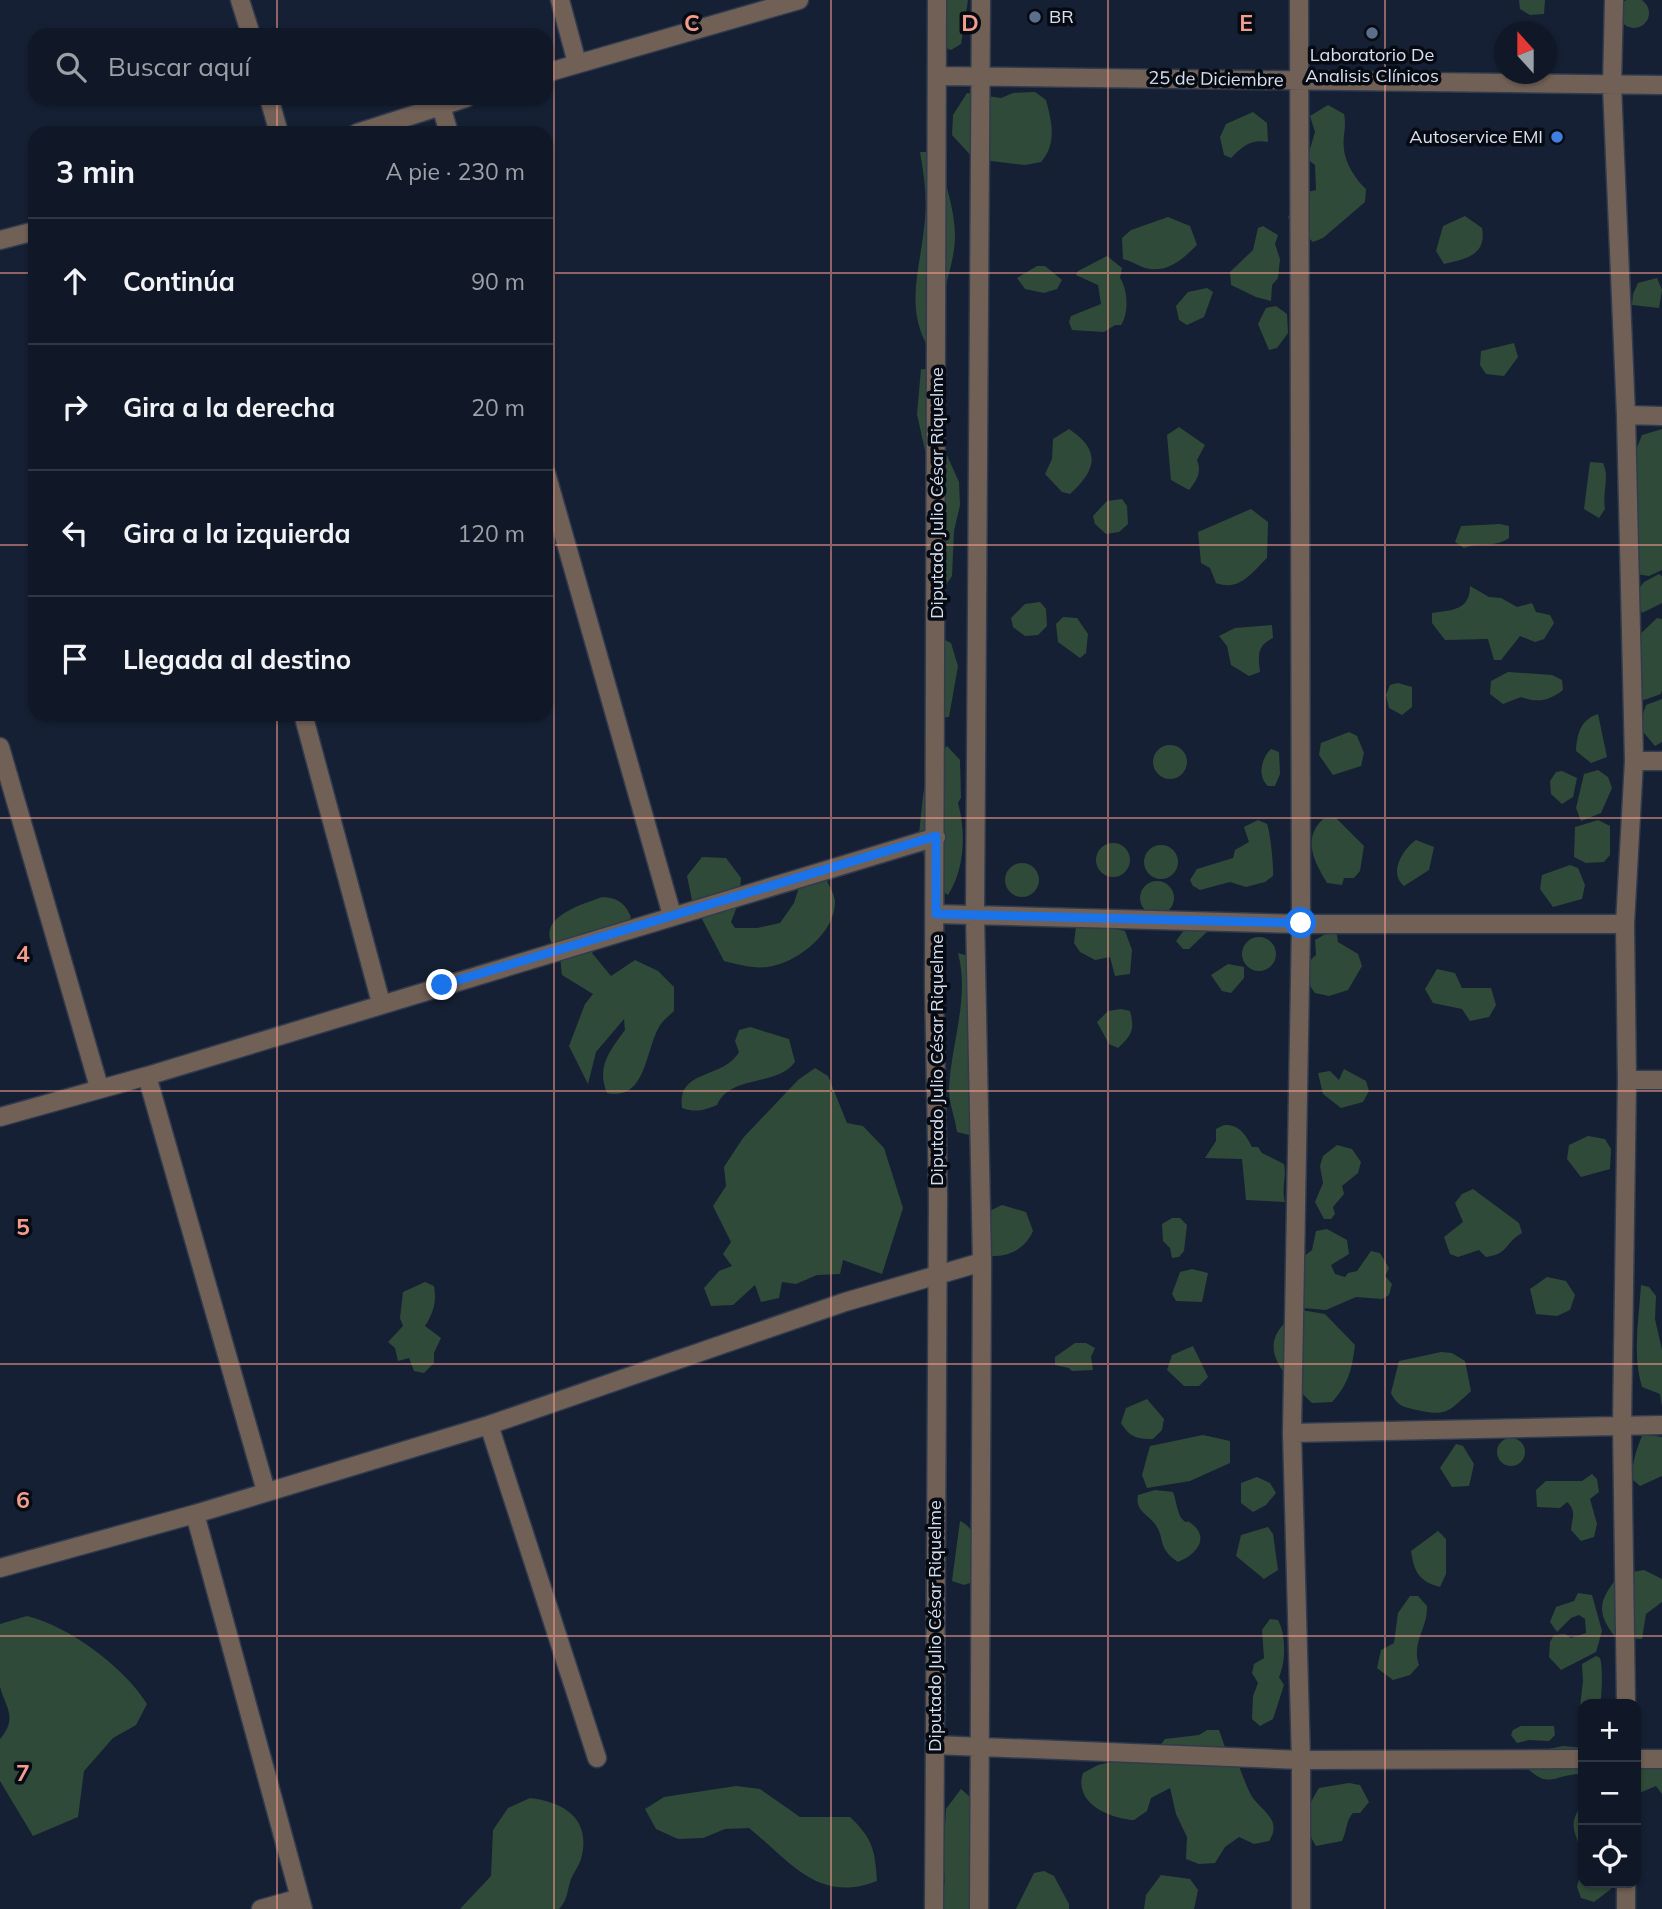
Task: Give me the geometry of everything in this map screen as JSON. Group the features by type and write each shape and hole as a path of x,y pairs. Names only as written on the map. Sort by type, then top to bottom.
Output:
{"street":[{"path":"240,0 249,28"},
{"path":"559,0 578,63"},
{"path":"553,71 799,0"},
{"name":"Diputado Julio César Riquelme","path":"933,1909 939,76 937,0"},
{"path":"979,1909 982,1262 975,915 983,76 981,0"},
{"path":"1299,0 1301,923 1293,1433 1301,1760 1301,1909"},
{"path":"1614,0 1612,86 1626,415 1634,761 1625,924 1627,1080 1622,1425 1626,1699"},
{"name":"25 de Diciembre","path":"939,76 1662,85"},
{"path":"271,105 277,126"},
{"path":"379,126 444,105"},
{"path":"441,106 447,126"},
{"path":"0,240 28,233"},
{"path":"1626,415 1662,416"},
{"path":"553,498 672,915"},
{"path":"305,721 381,1003"},
{"path":"0,747 99,1087"},
{"path":"1634,761 1662,761"},
{"path":"0,1117 99,1087 147,1076 936,836"},
{"path":"936,914 1301,923 1625,924"},
{"path":"147,1076 266,1491"},
{"path":"1627,1080 1662,1080"},
{"path":"0,1568 195,1514 489,1424 845,1302 982,1262"},
{"path":"489,1424 597,1758"},
{"path":"1293,1433 1662,1425"},
{"path":"195,1514 301,1903 261,1909"},
{"path":"935,1745 1301,1760 1578,1759"},
{"path":"1641,1759 1662,1759"},
{"path":"1626,1888 1626,1909"}],"green space":[{"path":"1631,-1 1640,0 1647,7 1647,19 1634,28 1624,23 1619,13 1624,3"},
{"path":"941,0 968,0 961,44 951,50 939,45"},
{"path":"1519,0 1545,0 1544,14 1530,15 1520,9"},
{"path":"1035,92 1046,100 1051,125 1049,148 1041,162 1025,165 974,159 952,135 953,115 967,93 1001,98 1013,93"},
{"path":"1328,105 1344,114 1346,160 1366,189 1365,202 1323,238 1313,242 1288,218 1294,195 1316,190 1315,165 1307,159 1315,132 1310,116"},
{"path":"1253,112 1267,123 1268,142 1248,144 1231,158 1224,155 1220,137 1226,124"},
{"path":"920,152 938,152 950,200 955,237 945,288 943,337 937,361 926,343 916,308 917,274 926,210"},
{"path":"1465,216 1482,228 1481,244 1478,250 1467,258 1444,264 1436,251 1443,226"},
{"path":"1168,217 1190,226 1197,245 1192,250 1174,264 1160,269 1145,268 1123,259 1122,238 1131,230"},
{"path":"1263,226 1278,235 1275,244 1280,259 1278,278 1272,285 1271,301 1231,285 1230,272 1253,250 1258,228"},
{"path":"1107,256 1122,268 1120,278 1125,289 1126,302 1124,320 1121,325 1115,325 1104,332 1072,330 1069,322 1071,316 1101,304 1098,285 1076,275 1078,271"},
{"path":"1037,266 1045,266 1062,280 1057,289 1044,293 1025,289 1017,278"},
{"path":"1657,278 1662,290 1659,308 1632,305 1638,283"},
{"path":"1207,288 1213,292 1204,317 1187,325 1179,320 1176,306 1188,292"},
{"path":"1276,306 1287,314 1288,333 1277,348 1269,350 1258,324 1266,308"},
{"path":"1514,343 1518,357 1504,376 1486,374 1480,365 1481,351"},
{"path":"921,369 944,370 941,442 959,482 960,505 954,531 952,576 937,598 927,460 917,414"},
{"path":"1179,427 1205,445 1197,460 1198,476 1189,490 1171,480 1167,435"},
{"path":"1069,429 1087,445 1092,461 1085,477 1070,494 1062,492 1045,474 1052,459 1053,439"},
{"path":"1662,429 1662,570 1649,576 1635,574 1638,485 1634,455 1642,435"},
{"path":"1590,462 1603,463 1605,469 1605,509 1599,518 1584,509"},
{"path":"1122,499 1127,506 1128,524 1119,532 1106,534 1095,524 1093,516 1107,501"},
{"path":"1251,509 1268,522 1267,558 1239,583 1216,583 1210,568 1201,563 1198,532"},
{"path":"1461,526 1509,526 1509,538 1504,541 1464,548 1455,542"},
{"path":"1659,574 1662,576 1662,603 1642,613 1635,594 1644,582"},
{"path":"1470,586 1489,597 1501,598 1517,607 1532,603 1536,612 1550,615 1554,623 1544,639 1535,642 1520,636 1501,660 1494,660 1488,639 1445,640 1432,623 1432,613 1463,605"},
{"path":"1040,602 1046,609 1047,626 1038,635 1025,636 1013,627 1011,618 1025,604"},
{"path":"1063,617 1077,618 1088,634 1086,653 1080,658 1058,642 1056,624"},
{"path":"1657,618 1662,619 1662,690 1661,694 1644,700 1635,697 1632,642"},
{"path":"1272,625 1273,638 1264,644 1260,651 1260,672 1249,676 1231,665 1227,646 1219,636 1235,628"},
{"path":"939,637 951,643 958,666 949,717 937,718"},
{"path":"1508,672 1552,675 1562,680 1563,690 1543,700 1521,697 1503,704 1490,694 1491,681"},
{"path":"1398,683 1412,687 1412,707 1402,715 1389,708 1386,695 1390,685"},
{"path":"1662,699 1662,742 1655,746 1639,727 1646,705"},
{"path":"1598,714 1607,757 1591,763 1576,751 1577,739 1583,724"},
{"path":"1349,732 1357,736 1364,753 1361,766 1333,775 1319,755 1321,743"},
{"path":"1170,745 1182,750 1187,762 1182,774 1170,779 1158,774 1153,762 1158,750"},
{"path":"947,746 960,760 961,798 958,803 963,838 958,874 948,895 930,883 919,834 927,769"},
{"path":"1271,749 1279,752 1280,774 1275,786 1268,786 1261,773 1263,762"},
{"path":"1598,770 1608,777 1612,788 1601,813 1581,821 1576,808 1584,774"},
{"path":"1562,771 1577,778 1573,797 1562,804 1551,794 1550,781 1556,772"},
{"path":"1336,818 1364,846 1360,871 1354,878 1344,878 1342,885 1327,883 1312,850 1313,834 1323,819"},
{"path":"1258,820 1267,824 1272,849 1273,876 1265,882 1246,887 1230,882 1200,890 1193,886 1190,880 1197,869 1233,858 1235,850 1249,842 1244,827"},
{"path":"1598,820 1610,826 1610,855 1604,862 1586,863 1574,857 1575,827"},
{"path":"1416,840 1434,847 1429,870 1404,886 1399,881 1397,868 1406,849"},
{"path":"1113,843 1125,848 1130,860 1125,872 1113,877 1101,872 1096,860 1101,848"},
{"path":"1161,845 1173,850 1178,862 1173,874 1161,879 1149,874 1144,862 1149,850"},
{"path":"702,857 726,858 741,878 739,901 731,922 735,928 757,928 780,923 794,903 801,881 827,881 835,902 829,924 814,943 783,963 748,967 724,961 692,900 687,876"},
{"path":"1022,863 1034,868 1039,880 1034,892 1022,897 1010,892 1005,880 1010,868"},
{"path":"1570,865 1578,868 1585,885 1582,899 1553,907 1540,889 1542,875"},
{"path":"1157,881 1169,886 1174,898 1169,910 1157,915 1145,910 1140,898 1145,886"},
{"path":"602,897 620,902 631,917 624,927 592,953 611,976 635,960 658,971 674,987 674,1011 659,1027 637,1082 630,1090 620,1093 607,1093 603,1075 606,1059 625,1030 624,1019 596,1052 588,1084 569,1046 585,1004 593,994 562,975 559,953 549,934 551,926 565,913"},
{"path":"1085,922 1125,931 1132,950 1130,974 1115,976 1110,957 1095,960 1080,952 1074,943 1076,927"},
{"path":"1187,926 1209,930 1189,949 1183,949 1176,941"},
{"path":"1331,931 1337,935 1338,942 1358,954 1362,966 1348,990 1329,996 1315,993 1306,973 1316,955 1315,940"},
{"path":"1259,937 1271,942 1276,954 1271,966 1259,971 1247,966 1242,954 1247,942"},
{"path":"958,953 968,956 976,1126 969,1135 957,1132 949,1095 961,1004"},
{"path":"1228,964 1244,967 1244,978 1231,993 1222,991 1211,975"},
{"path":"1437,969 1455,973 1462,988 1491,988 1496,1005 1489,1017 1470,1021 1462,1009 1433,1003 1425,989"},
{"path":"1108,1011 1130,1011 1132,1028 1129,1036 1118,1048 1109,1044 1097,1022"},
{"path":"750,1027 789,1039 795,1062 777,1075 732,1089 723,1095 717,1105 700,1110 682,1108 682,1095 687,1086 732,1061 739,1052 735,1041 739,1030"},
{"path":"815,1068 828,1076 847,1123 863,1126 884,1148 903,1208 882,1274 843,1260 840,1274 817,1275 796,1284 782,1282 779,1298 761,1302 755,1285 733,1305 711,1306 704,1288 719,1271 732,1266 723,1254 731,1242 713,1206 726,1186 724,1167 743,1138 798,1080"},
{"path":"1344,1069 1366,1081 1369,1091 1363,1102 1341,1108 1323,1094 1318,1073 1330,1071 1339,1080"},
{"path":"1224,1125 1238,1128 1252,1147 1258,1147 1262,1153 1284,1164 1285,1202 1246,1200 1242,1159 1205,1158 1216,1141 1216,1129"},
{"path":"1588,1136 1605,1139 1611,1149 1610,1169 1581,1177 1567,1159 1569,1145"},
{"path":"1337,1145 1352,1149 1361,1162 1358,1173 1342,1186 1344,1194 1333,1207 1335,1214 1331,1219 1324,1219 1315,1202 1323,1183 1320,1166 1323,1156"},
{"path":"1473,1189 1519,1223 1522,1233 1503,1251 1493,1256 1486,1257 1479,1250 1458,1257 1450,1254 1444,1237 1463,1222 1455,1203 1462,1194"},
{"path":"1002,1205 1026,1212 1033,1231 1026,1243 1015,1251 989,1256 985,1213"},
{"path":"1172,1218 1180,1218 1187,1225 1184,1251 1179,1257 1172,1258 1170,1248 1163,1241 1162,1224"},
{"path":"1327,1229 1347,1240 1349,1254 1331,1265 1335,1274 1345,1277 1348,1273 1357,1271 1371,1251 1380,1253 1389,1268 1385,1276 1392,1284 1389,1295 1382,1299 1356,1297 1326,1310 1291,1307 1284,1290 1303,1257 1312,1250 1316,1231"},
{"path":"1192,1269 1208,1273 1202,1302 1176,1301 1172,1294 1180,1272"},
{"path":"1547,1277 1566,1281 1575,1295 1570,1310 1557,1316 1536,1314 1530,1289"},
{"path":"425,1282 434,1286 435,1302 425,1326 441,1338 434,1353 434,1363 424,1373 414,1371 409,1358 398,1361 395,1348 388,1342 403,1326 400,1318 403,1292"},
{"path":"1641,1285 1649,1287 1656,1296 1655,1319 1662,1350 1662,1407 1660,1394 1642,1387 1639,1375 1637,1336"},
{"path":"1301,1310 1325,1314 1355,1345 1349,1375 1332,1402 1312,1403 1290,1380 1275,1357 1277,1334 1286,1322"},
{"path":"1075,1343 1086,1343 1095,1348 1091,1357 1093,1370 1072,1371 1055,1365 1055,1357"},
{"path":"1193,1346 1208,1377 1199,1386 1184,1386 1167,1370 1172,1355"},
{"path":"1441,1352 1452,1353 1465,1361 1471,1391 1447,1411 1435,1413 1399,1404 1391,1393 1399,1361"},
{"path":"1147,1399 1164,1419 1162,1430 1153,1439 1134,1436 1121,1423 1126,1408"},
{"path":"1203,1435 1230,1441 1230,1463 1190,1481 1147,1488 1142,1475 1150,1446"},
{"path":"1642,1436 1662,1437 1662,1476 1640,1486 1632,1479 1633,1468"},
{"path":"1511,1438 1521,1442 1525,1452 1521,1462 1511,1466 1501,1462 1497,1452 1501,1442"},
{"path":"1456,1444 1463,1446 1474,1464 1469,1486 1452,1487 1440,1468"},
{"path":"1592,1474 1597,1479 1599,1492 1590,1499 1597,1524 1594,1537 1581,1541 1571,1530 1573,1515 1570,1505 1567,1502 1560,1508 1537,1507 1536,1490 1546,1481 1582,1481"},
{"path":"1257,1477 1270,1483 1276,1493 1266,1505 1253,1512 1241,1503 1241,1483"},
{"path":"1155,1490 1173,1492 1180,1516 1185,1522 1192,1524 1200,1535 1198,1546 1190,1556 1178,1562 1167,1552 1158,1529 1138,1505 1138,1495"},
{"path":"960,1521 972,1532 976,1547 975,1581 964,1585 952,1581"},
{"path":"1268,1527 1273,1534 1278,1570 1264,1579 1236,1556 1241,1535"},
{"path":"1438,1531 1446,1539 1446,1574 1440,1587 1427,1582 1418,1574 1411,1551"},
{"path":"1644,1570 1662,1579 1662,1602 1646,1614 1642,1639 1616,1638 1602,1612 1604,1598 1620,1574"},
{"path":"1578,1593 1592,1595 1602,1631 1596,1652 1561,1670 1549,1657 1550,1642 1554,1635 1565,1634 1571,1638 1586,1633 1585,1619 1579,1615 1571,1618 1557,1632 1550,1622 1556,1607 1574,1601"},
{"path":"1410,1596 1418,1596 1427,1606 1417,1649 1419,1665 1410,1675 1393,1680 1377,1668 1381,1650 1394,1643 1398,1613"},
{"path":"27,1616 60,1629 94,1650 125,1676 147,1704 136,1725 113,1738 84,1771 78,1817 33,1836 0,1781 0,1739 8,1725 9,1713 0,1687 0,1624"},
{"path":"1270,1619 1278,1620 1283,1633 1284,1656 1279,1677 1284,1685 1273,1719 1260,1726 1252,1719 1253,1696 1258,1683 1252,1673 1254,1664 1264,1658 1262,1630"},
{"path":"1596,1656 1600,1658 1601,1699 1581,1699 1582,1664"},
{"path":"1521,1726 1554,1726 1555,1735 1549,1741 1529,1740 1517,1743 1511,1735 1513,1730"},
{"path":"1207,1730 1219,1730 1227,1753 1234,1755 1250,1793 1272,1820 1273,1833 1269,1841 1254,1844 1239,1837 1225,1847 1215,1863 1199,1864 1186,1859 1187,1837 1176,1814 1170,1788 1151,1798 1147,1811 1134,1820 1105,1813 1088,1801 1083,1793 1083,1773 1098,1765 1154,1753 1165,1739 1199,1735"},
{"path":"1563,1746 1578,1748 1578,1774 1552,1779 1540,1778 1524,1765 1543,1750"},
{"path":"1662,1767 1662,1794 1656,1786 1641,1792 1642,1768"},
{"path":"1349,1783 1360,1785 1369,1802 1360,1813 1353,1813 1342,1841 1316,1846 1307,1823 1315,1795 1319,1788"},
{"path":"736,1786 760,1789 800,1817 850,1817 864,1832 871,1846 877,1881 856,1887 838,1887 822,1883 792,1866 749,1828 725,1829 703,1838 678,1839 656,1829 645,1809 664,1797"},
{"path":"961,1789 979,1805 969,1909 940,1909 945,1881 943,1858 946,1809"},
{"path":"530,1798 564,1809 579,1823 582,1833 581,1859 562,1906 559,1909 460,1909 491,1876 493,1830 508,1808"},
{"path":"1578,1812 1578,1842 1574,1825"},
{"path":"1044,1871 1054,1876 1069,1909 1016,1909 1034,1873"},
{"path":"1161,1875 1190,1879 1198,1890 1194,1909 1144,1909 1146,1895"},
{"path":"1578,1882 1578,1888 1611,1889 1594,1902 1581,1898 1577,1887"}],"place":[{"name":"BR","path":"1035,17"},
{"name":"Laboratorio De Analisis Clínicos","path":"1372,33"},
{"name":"Autoservice EMI","path":"1557,137"}],"route":[{"path":"442,985 936,836 936,914 1301,923"}]}
